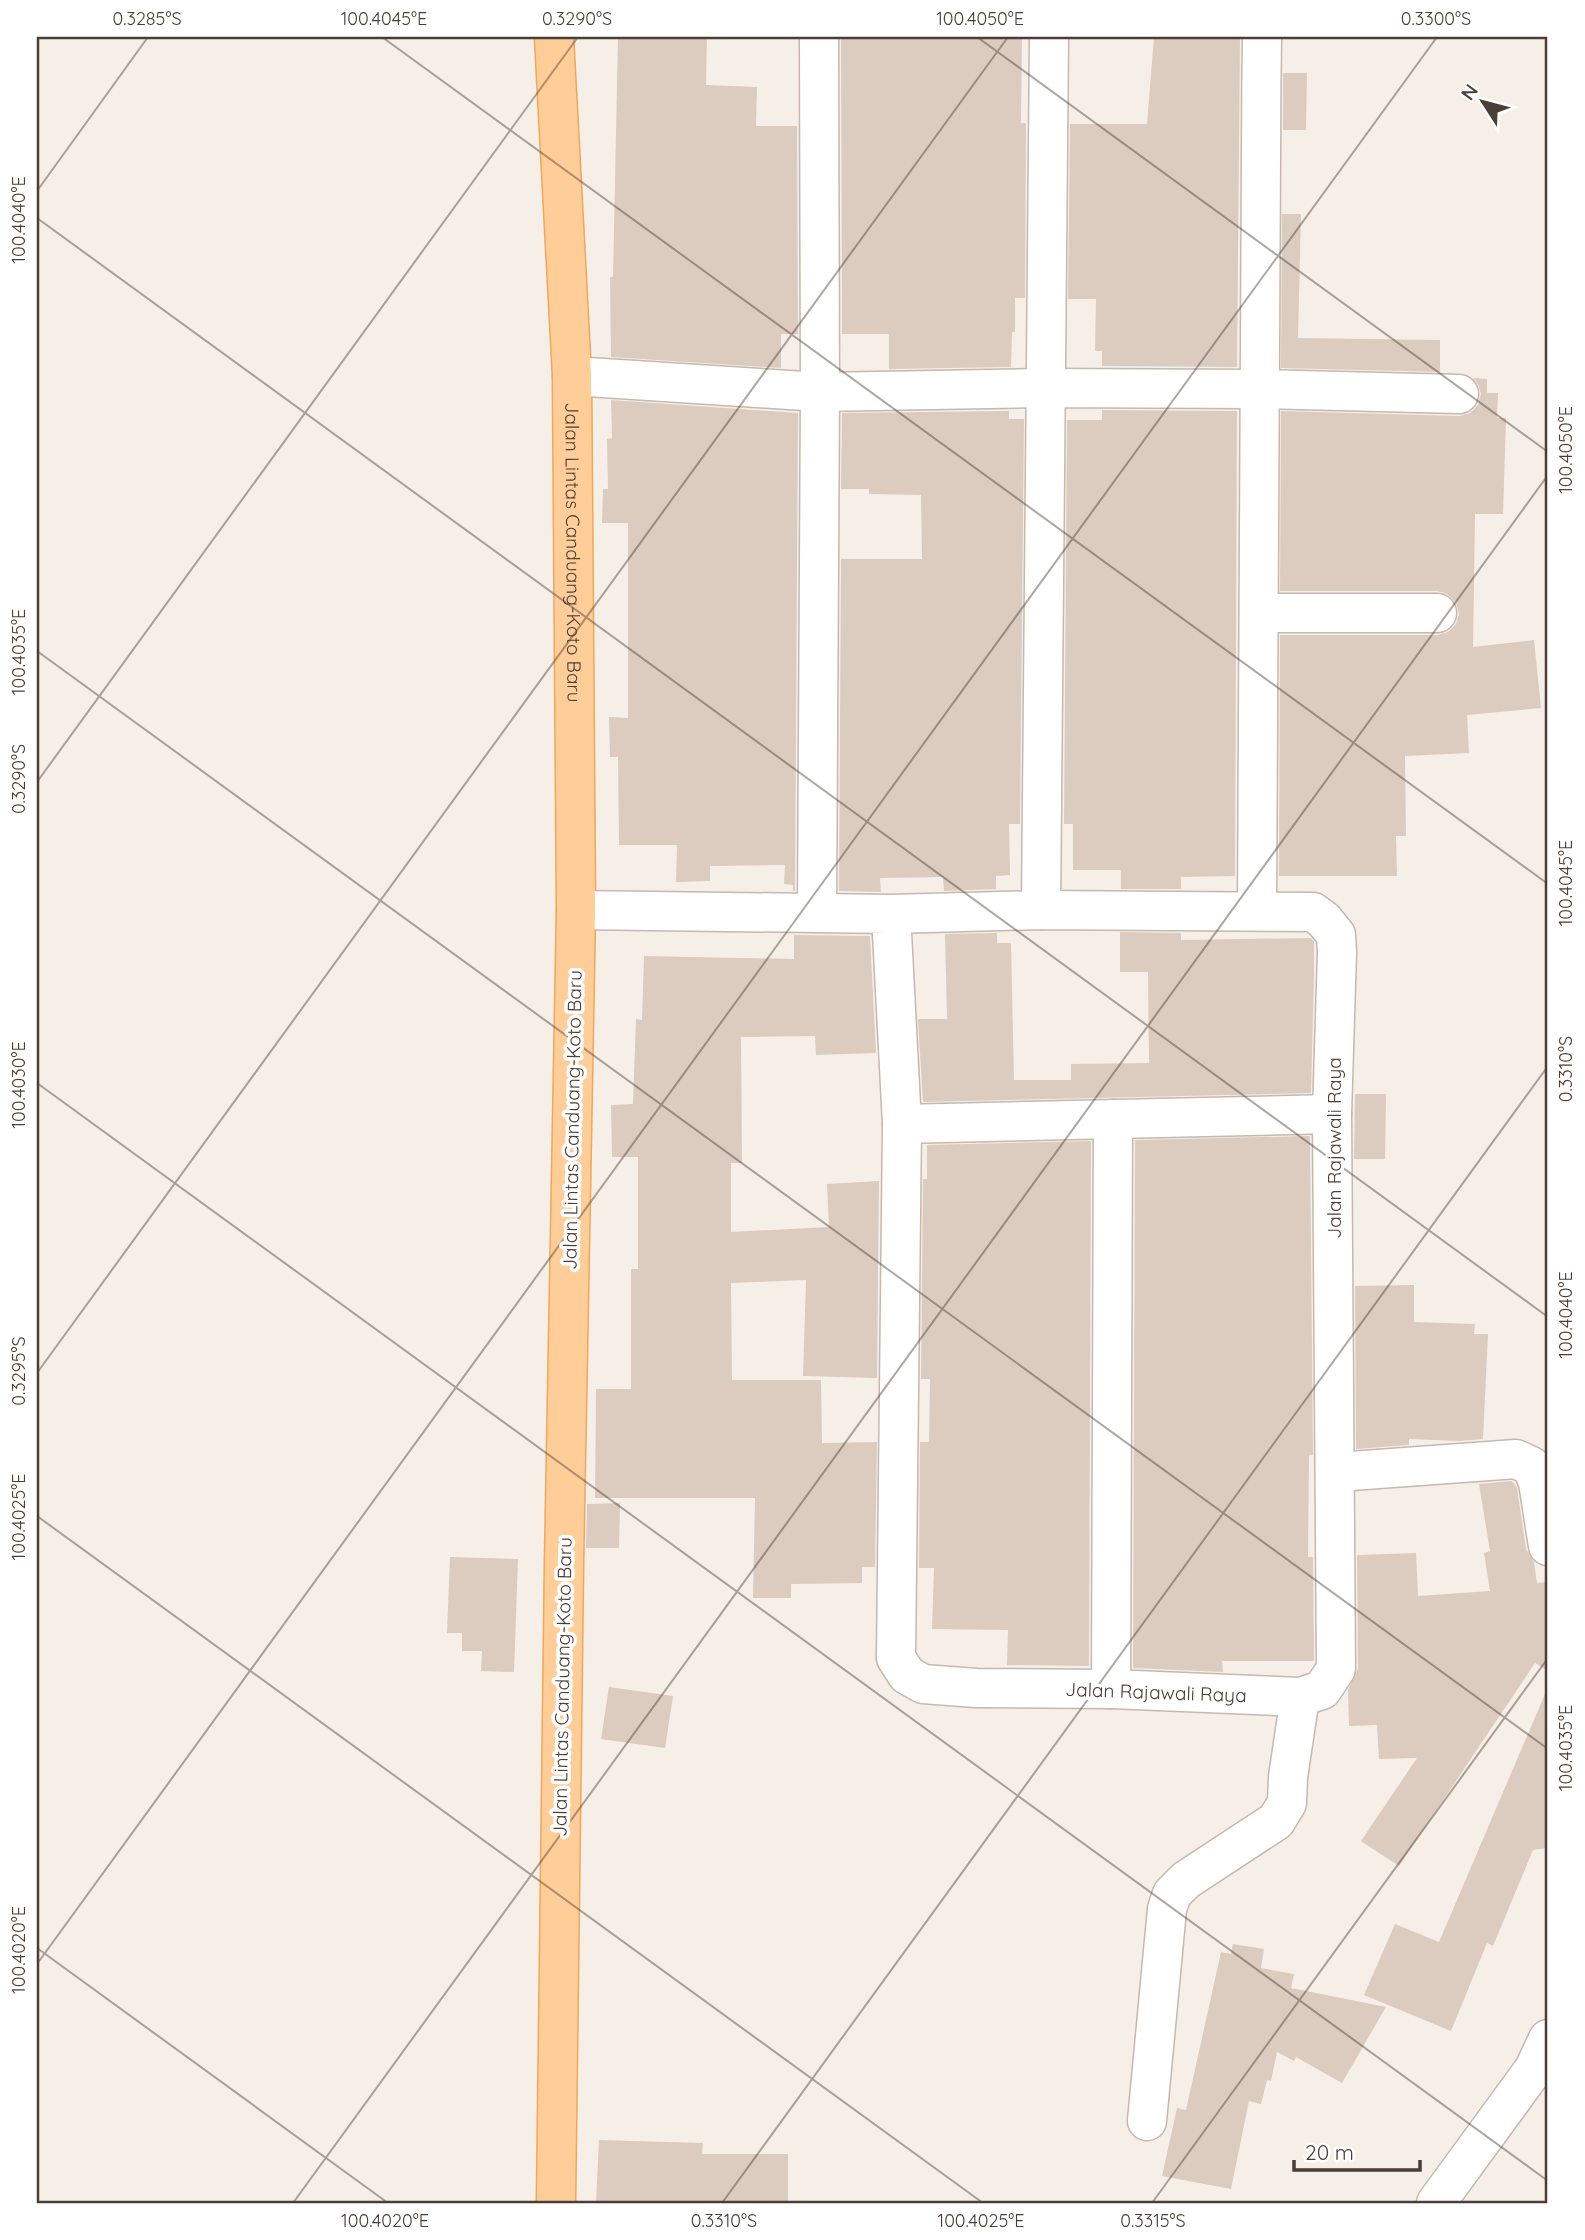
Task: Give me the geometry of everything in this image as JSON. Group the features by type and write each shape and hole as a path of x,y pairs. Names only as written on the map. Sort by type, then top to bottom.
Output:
{"main road":[{"name":"Jalan Lintas Canduang-Koto Baru","path":"554,37 572,376 576,910 563,1606 556,2203"}],"street":[{"path":"817,912 819,37"},
{"path":"1041,910 1049,37"},
{"path":"1257,911 1262,37"},
{"path":"572,376 820,391 1046,388 1460,394"},
{"path":"1259,613 1437,613"},
{"name":"Jalan Rajawali Raya","path":"576,910 891,914 1041,910 1257,911 1313,912 1324,920 1336,934 1337,952 1332,1114 1337,1472 1336,1669 1322,1690 1300,1697 1111,1689 976,1688 923,1684 906,1675 896,1658 902,1124 891,914"},
{"path":"902,1124 1332,1114"},
{"path":"1111,1689 1113,1119"},
{"path":"1337,1472 1516,1459 1531,1466 1538,1482 1548,1546"},
{"path":"1147,2121 1167,1909 1172,1894 1186,1880 1276,1821 1287,1803 1288,1777 1300,1697"},
{"path":"1436,2203 1534,2069 1548,2039"}],"building":[{"path":"618,37 707,37 706,85 757,87 756,126 797,126 798,334 781,334 781,368 611,357 610,277 613,277"},
{"path":"841,37 1022,37 1021,123 1026,123 1025,298 1015,298 1011,367 889,369 889,334 842,334"},
{"path":"1154,37 1240,37 1237,367 1102,366 1102,351 1095,351 1096,299 1068,299 1070,124 1147,124"},
{"path":"1283,73 1307,73 1306,130 1283,130"},
{"path":"1282,214 1301,214 1298,338 1440,340 1440,372 1281,368"},
{"path":"1473,378 1487,379 1487,393 1498,393 1497,418 1506,418 1503,514 1475,514 1473,647 1534,640 1541,708 1467,715 1469,753 1405,756 1406,836 1396,836 1397,876 1279,876 1280,635 1437,635 1448,632 1456,624 1459,614 1456,602 1447,594 1437,591 1280,591 1281,411 1459,416 1470,413 1478,405 1481,394"},
{"path":"611,400 798,413 795,891 793,885 784,884 785,865 710,866 710,881 676,882 677,845 619,845 618,757 610,757 609,717 628,718 628,523 602,523 603,489 608,489 607,439 612,438"},
{"path":"1102,410 1237,411 1235,876 1181,877 1181,889 1121,889 1121,870 1073,870 1073,824 1064,824 1067,420 1102,420"},
{"path":"1009,411 1009,419 1024,419 1020,824 1009,824 1010,875 996,876 996,889 944,891 943,877 880,878 881,892 839,891 841,559 922,559 921,495 869,494 869,489 841,489 842,413"},
{"path":"1120,932 1181,933 1181,940 1311,938 1314,942 1314,977 1311,1093 923,1102 918,1019 947,1019 945,934 997,933 997,943 1011,943 1014,1080 1071,1080 1071,1064 1149,1063 1148,972 1120,972"},
{"path":"794,935 870,936 876,1053 816,1055 815,1036 741,1037 742,1163 731,1163 731,1232 829,1227 827,1184 879,1181 877,1378 803,1376 806,1280 731,1283 732,1380 821,1380 822,1443 877,1442 875,1567 862,1567 862,1583 791,1584 791,1598 753,1598 755,1498 595,1498 596,1389 631,1389 631,1269 638,1269 638,1157 612,1157 611,1105 633,1104 636,1019 642,1020 644,956 794,959"},
{"path":"1355,1094 1386,1094 1385,1159 1354,1159"},
{"path":"1310,1136 1313,1455 1309,1455 1308,1557 1313,1557 1314,1661 1222,1661 1223,1672 1133,1668 1135,1140"},
{"path":"1091,1141 1089,1666 1007,1665 1008,1630 932,1629 934,1568 919,1568 920,1442 929,1442 930,1379 921,1379 923,1179 927,1179 927,1145"},
{"path":"1414,1285 1414,1322 1475,1324 1474,1334 1488,1334 1483,1439 1409,1439 1409,1445 1356,1449 1355,1286"},
{"path":"1512,1481 1517,1488 1526,1549 1534,1562 1537,1583 1548,1582 1548,1671 1535,1663 1399,1866 1361,1841 1417,1758 1379,1759 1377,1725 1349,1726 1348,1690 1358,1669 1357,1555 1416,1553 1418,1596 1490,1591 1484,1553 1490,1551 1479,1484"},
{"path":"620,1503 619,1548 586,1548 587,1504"},
{"path":"450,1557 518,1559 514,1672 481,1671 482,1651 462,1651 462,1633 447,1633"},
{"path":"609,1687 673,1696 665,1748 601,1739"},
{"path":"1548,1687 1548,1848 1533,1850 1493,1946 1487,1943 1451,2031 1364,1995 1395,1924 1439,1942"},
{"path":"1233,1944 1264,1949 1261,1968 1294,1974 1291,1988 1386,2007 1342,2083 1296,2057 1294,2061 1277,2052 1271,2081 1267,2080 1261,2104 1249,2101 1231,2189 1162,2176 1177,2108 1186,2110 1221,1952 1231,1954"},
{"path":"599,2140 703,2143 702,2154 788,2154 788,2203 596,2203"}]}
